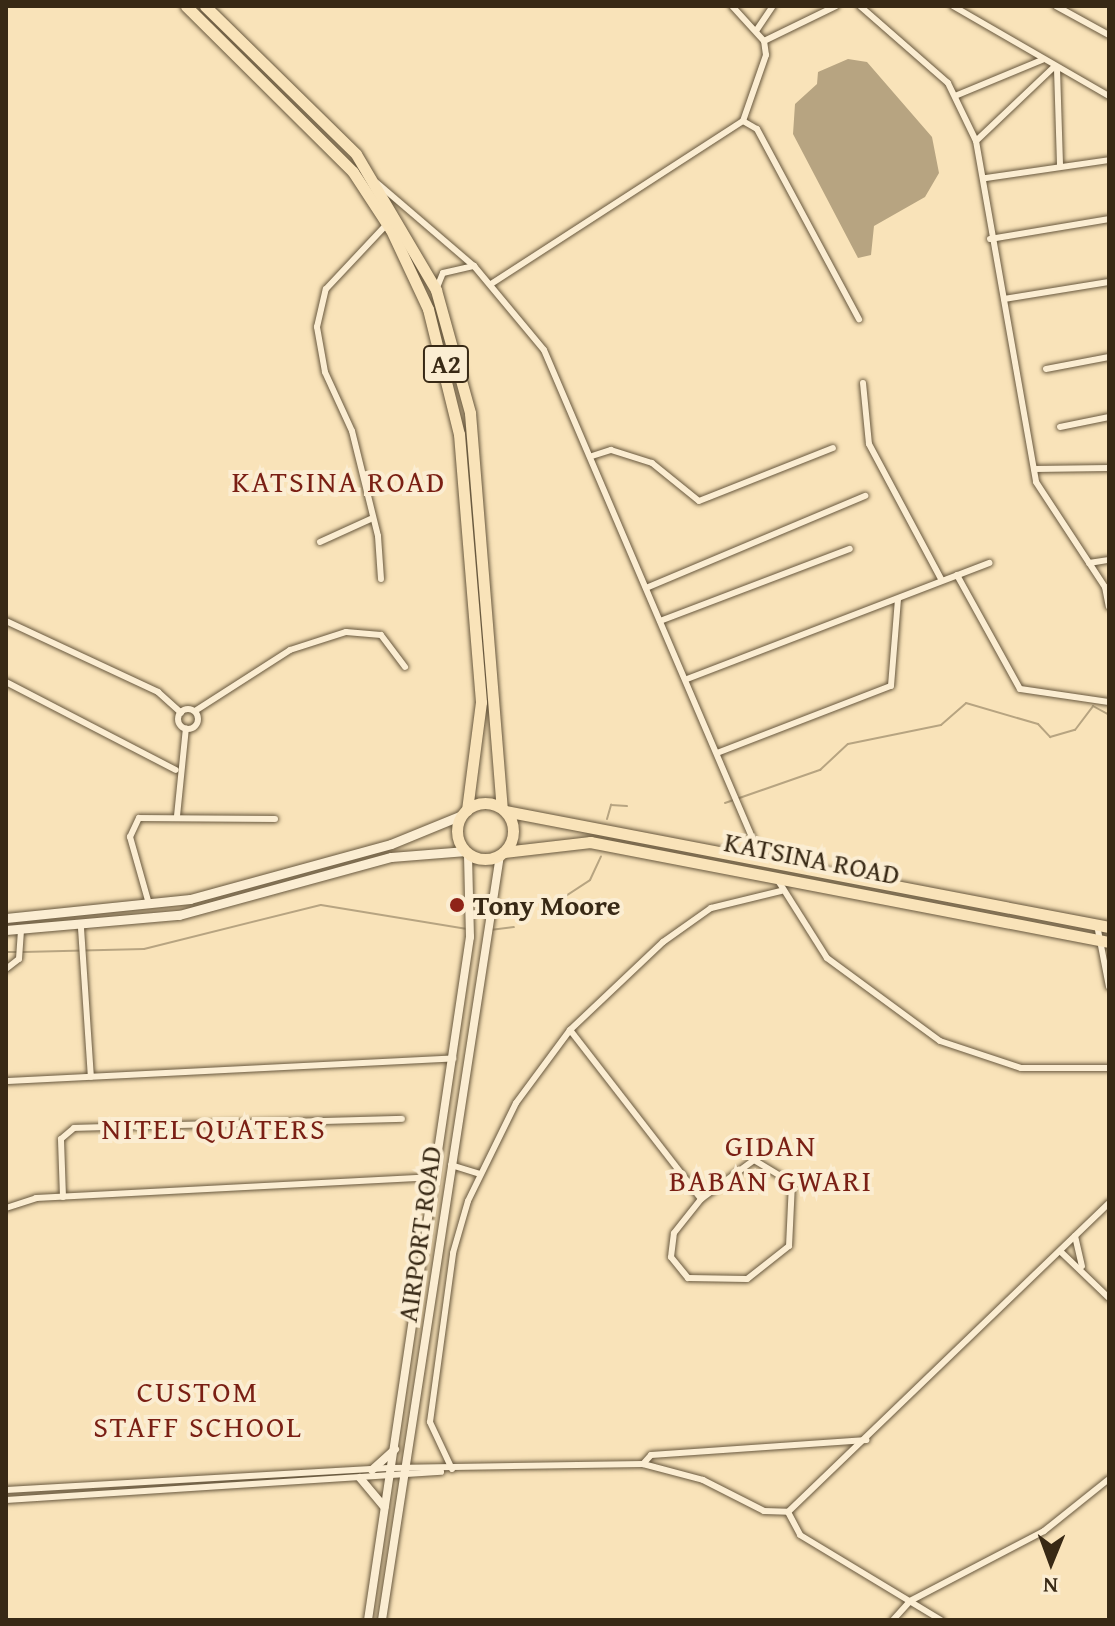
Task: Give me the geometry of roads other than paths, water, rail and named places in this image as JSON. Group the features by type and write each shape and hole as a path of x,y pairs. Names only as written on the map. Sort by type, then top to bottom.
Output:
{"highway":[{"name":"A2","path":"186,6 318,131 387,224 441,348 459,434 481,702 465,812 457,833 467,853"},
{"name":"A2","path":"205,6 297,90 375,182 436,290 470,413 503,810 513,831 502,854"},
{"path":"465,812 486,803 503,810"},
{"name":"KATSINA ROAD","path":"503,810 760,856 1103,926"},
{"name":"KATSINA ROAD","path":"502,854 576,841 775,874 1109,942"},
{"path":"467,853 502,854"}],"main road":[{"path":"6,918 149,907 391,844 465,812"},
{"path":"6,930 81,928 214,908 391,857 467,853"}],"street":[{"path":"491,284 743,121 765,67 764,41 732,6"},
{"path":"756,31 773,6"},
{"path":"764,41 836,6"},
{"path":"860,6 885,22 955,96 976,141 986,178 990,239 1004,299 1034,469 1042,497 1089,563 1109,607"},
{"path":"953,6 1109,96"},
{"path":"1056,6 1109,35"},
{"path":"955,96 1042,60"},
{"path":"976,141 1056,68"},
{"path":"1056,68 1060,166"},
{"path":"743,121 757,129 859,319"},
{"path":"986,178 1109,160"},
{"path":"375,182 474,266 544,350 592,456 760,856"},
{"path":"990,239 1109,219"},
{"path":"381,579 373,518 317,327 326,289 387,224"},
{"path":"436,290 443,273 474,266"},
{"path":"1004,299 1109,282"},
{"path":"1046,369 1109,357"},
{"path":"863,383 869,444 941,579"},
{"path":"1060,427 1109,417"},
{"path":"592,456 611,450 652,463 699,501 833,448"},
{"path":"1034,469 1109,468"},
{"path":"646,588 865,496"},
{"path":"320,542 373,518"},
{"path":"660,621 850,549"},
{"path":"1089,563 1109,560"},
{"path":"687,679 989,563"},
{"path":"957,575 1020,689 1109,702"},
{"path":"717,753 891,686 898,599"},
{"path":"6,621 158,692 181,713 186,728 176,770 177,816"},
{"path":"181,713 195,711 290,650 346,632 381,635 405,667"},
{"path":"6,682 176,770"},
{"path":"186,728 198,722 195,711"},
{"path":"149,907 130,830 139,818 275,819"},
{"name":"AIRPORT ROAD","path":"368,1620 470,937 472,916 467,853"},
{"name":"AIRPORT ROAD","path":"382,1620 407,1472 487,919 502,854"},
{"path":"775,874 781,891 827,958 940,1041 1021,1068 1109,1068"},
{"path":"450,1469 430,1422 453,1253 480,1174 533,1074 570,1030 711,908 781,891"},
{"path":"1103,926 1096,939 1109,987"},
{"path":"81,928 91,1077"},
{"path":"6,969 20,950 21,930"},
{"path":"570,1030 701,1199"},
{"path":"6,1081 453,1058"},
{"path":"63,1197 61,1139 74,1128 402,1119"},
{"path":"754,1160 778,1170 792,1183 795,1201 782,1258 747,1279 721,1282 676,1270 674,1233 701,1199 754,1160"},
{"path":"451,1165 480,1174"},
{"path":"6,1208 63,1197 435,1177"},
{"path":"6,1490 372,1470 407,1472 643,1464 703,1480 764,1511 788,1512 1109,1203"},
{"path":"1075,1236 1082,1266"},
{"path":"1060,1251 1082,1266 1109,1298"},
{"path":"643,1464 651,1455 866,1440"},
{"path":"372,1470 395,1448"},
{"path":"6,1500 360,1478 391,1472"},
{"path":"360,1478 379,1494 385,1512"},
{"path":"893,1620 910,1601 1044,1531 1109,1479"},
{"path":"788,1512 800,1535 941,1620"}],"waterway":[{"path":"725,803 820,770 848,744 941,725 966,703 1038,724 1050,737 1075,730 1093,706 1109,715"},
{"path":"607,819 611,805 627,806"},
{"path":"552,905 590,880 601,856"},
{"path":"23,952 144,949 321,905 467,929"},
{"path":"490,930 514,927"},
{"path":"6,952 17,952"}],"place":[{"name":"Tony Moore","path":"457,905"}],"district":[{"name":"KATSINA ROAD","path":"339,481"},
{"name":"NITEL QUATERS","path":"214,1128"},
{"name":"GIDAN BABAN GWARI","path":"771,1162"},
{"name":"CUSTOM STAFF SCHOOL","path":"198,1408"}]}
